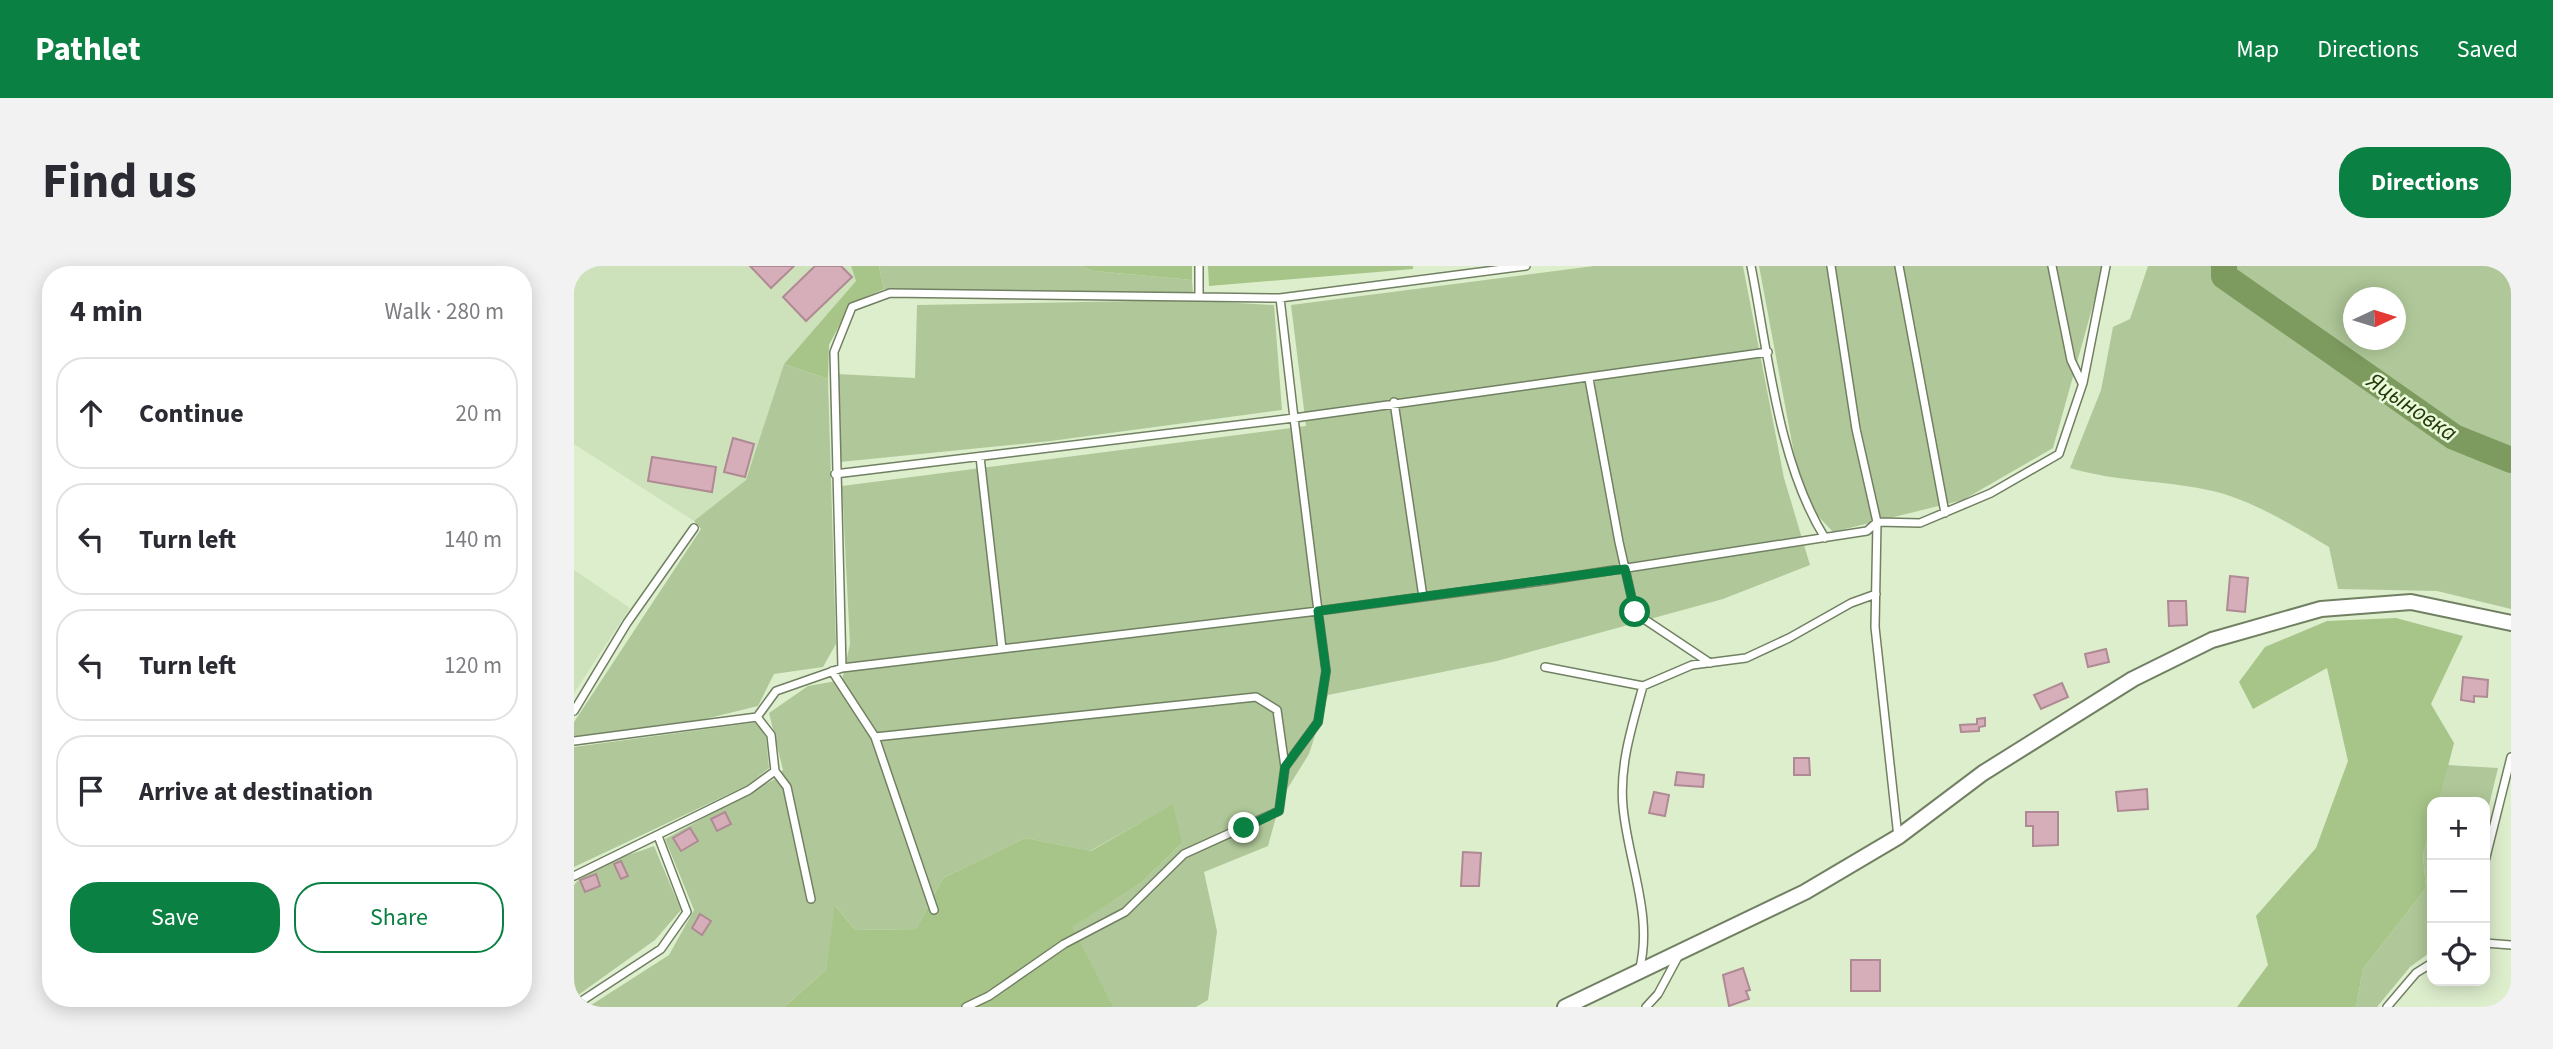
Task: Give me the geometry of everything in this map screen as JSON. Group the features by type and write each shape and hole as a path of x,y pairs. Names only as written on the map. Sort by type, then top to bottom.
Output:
{"street":[{"path":"1565,1007 1805,892 1898,837 2006,758 2133,679 2211,640 2321,609 2411,602 2511,623"}],"lane":[{"path":"1199,266 1199,298"},
{"path":"842,668 834,352 852,307 890,293 1280,298 1526,266"},
{"path":"1751,266 1788,451 1807,509 1825,538"},
{"path":"1831,266 1856,429 1877,522 1875,627 1898,837"},
{"path":"1899,266 1945,513"},
{"path":"2052,266 2071,360 2082,383"},
{"path":"574,741 757,717 776,691 842,668 1423,597 1825,538 1867,531 1877,522 1920,523 1991,493 2059,454 2082,383 2106,266"},
{"path":"1280,298 1326,671 1318,722 1285,767"},
{"path":"835,474 1294,418 1768,352"},
{"path":"1589,379 1635,612 1711,663"},
{"path":"1394,402 1423,597"},
{"path":"980,457 1002,649"},
{"path":"574,711 627,623 694,528"},
{"path":"1545,667 1643,686 1692,665 1746,659 1851,603 1875,594"},
{"path":"832,671 875,737 934,910"},
{"path":"1638,972 1644,950 1643,913 1622,805 1625,750 1643,686"},
{"path":"875,737 1256,697 1277,710 1285,767 1279,811 1184,854 1125,912 1065,944 989,996 966,1007"},
{"path":"757,717 771,735 775,771 787,788 811,899"},
{"path":"2485,860 2511,757"},
{"path":"574,876 749,790 775,771"},
{"path":"574,1006 661,949 687,912 658,836"},
{"path":"2490,943 2511,945"},
{"path":"1646,1007 1658,994 1681,951"},
{"path":"2387,1007 2416,973 2427,966"}],"shaded area":[{"path":"574,266 851,266 856,281 784,364 746,480 694,521 574,444"},
{"path":"851,266 879,266 884,289 851,303 829,345 828,379 784,364 856,281"},
{"path":"879,266 1080,266 1094,271 1192,280 1193,294 884,289"},
{"path":"1080,266 1192,266 1192,280 1094,271"},
{"path":"1208,266 1413,266 1413,269 1209,286"},
{"path":"1594,266 1743,266 1784,478 1810,565 1723,599 1497,661 1328,695 1309,754 1281,799 1268,846 1204,872 1217,931 1208,1000 1196,1007 1114,1007 1071,927 1141,883 1181,844 1172,805 1090,851 1025,838 943,878 916,929 855,930 836,906 826,970 784,1007 588,1007 669,955 694,910 665,839 775,779 783,770 769,713 808,686 842,680 850,644 842,486 1306,426 1291,305"},
{"path":"1759,266 2104,266 2053,448 1963,500 1833,532 1818,516 1798,475"},
{"path":"2148,266 2511,266 2511,609 2437,591 2338,589 2329,547 2255,506 2208,490 2105,476 2070,468 2101,390 2113,327 2130,319"},
{"path":"1188,300 1274,305 1282,410 1051,441 840,462 837,374 915,378 917,305"},
{"path":"784,364 828,379 836,644 823,667 774,674 758,706 701,720 574,737 574,722 701,529 694,521 746,480"},
{"path":"574,570 630,608 574,693"},
{"path":"2396,618 2463,636 2431,704 2454,743 2440,797 2427,797 2427,841 2423,855 2426,888 2363,969 2356,1007 2237,1007 2268,965 2256,916 2316,848 2348,761 2327,668 2253,709 2239,682 2265,647 2327,621"},
{"path":"758,722 766,736 769,768 746,786 574,867 574,747"},
{"path":"2448,765 2498,768 2490,801 2490,797 2440,797"},
{"path":"1173,804 1182,843 1141,883 1072,927 1114,1007 784,1007 826,970 835,905 855,930 916,929 943,878 1025,838 1091,851"},
{"path":"2427,841 2427,955 2410,967 2377,1007 2356,1007 2363,969 2426,888 2423,855"},
{"path":"654,846 681,910 655,940 574,998 574,885 601,866"}],"building":[{"path":"750,266 794,266 771,288"},
{"path":"815,266 841,266 852,277 806,321 783,297"},
{"path":"733,438 754,444 745,477 724,472"},
{"path":"652,457 716,467 712,492 648,481"},
{"path":"2230,576 2248,578 2245,612 2227,610"},
{"path":"2168,601 2186,601 2187,625 2169,626"},
{"path":"2106,649 2109,662 2088,667 2085,654"},
{"path":"2463,677 2488,680 2487,697 2474,696 2474,702 2461,700"},
{"path":"2062,683 2068,697 2041,709 2034,695"},
{"path":"1985,718 1985,726 1979,727 1979,731 1961,732 1960,725 1977,724 1977,719"},
{"path":"1794,758 1809,758 1810,775 1794,775"},
{"path":"1677,772 1704,775 1703,787 1675,785"},
{"path":"2147,789 2148,809 2118,811 2116,792"},
{"path":"1654,792 1669,795 1665,816 1649,813"},
{"path":"725,812 731,824 717,831 711,819"},
{"path":"2026,812 2058,812 2058,845 2033,846 2033,826 2026,826"},
{"path":"690,828 698,841 681,851 673,838"},
{"path":"1463,852 1481,853 1479,886 1461,886"},
{"path":"621,861 628,876 621,879 614,864"},
{"path":"596,874 600,886 585,892 580,880"},
{"path":"700,914 711,921 702,935 692,928"},
{"path":"1851,960 1880,960 1880,991 1851,991"},
{"path":"1743,968 1750,990 1746,991 1749,999 1729,1006 1723,975"}],"waterway":[{"name":"Яцыновка","path":"2224,266 2224,276 2454,437 2511,460"}],"route":[{"path":"1244,828 1279,811 1285,767 1318,722 1326,671 1318,611 1625,569 1635,612"}]}
